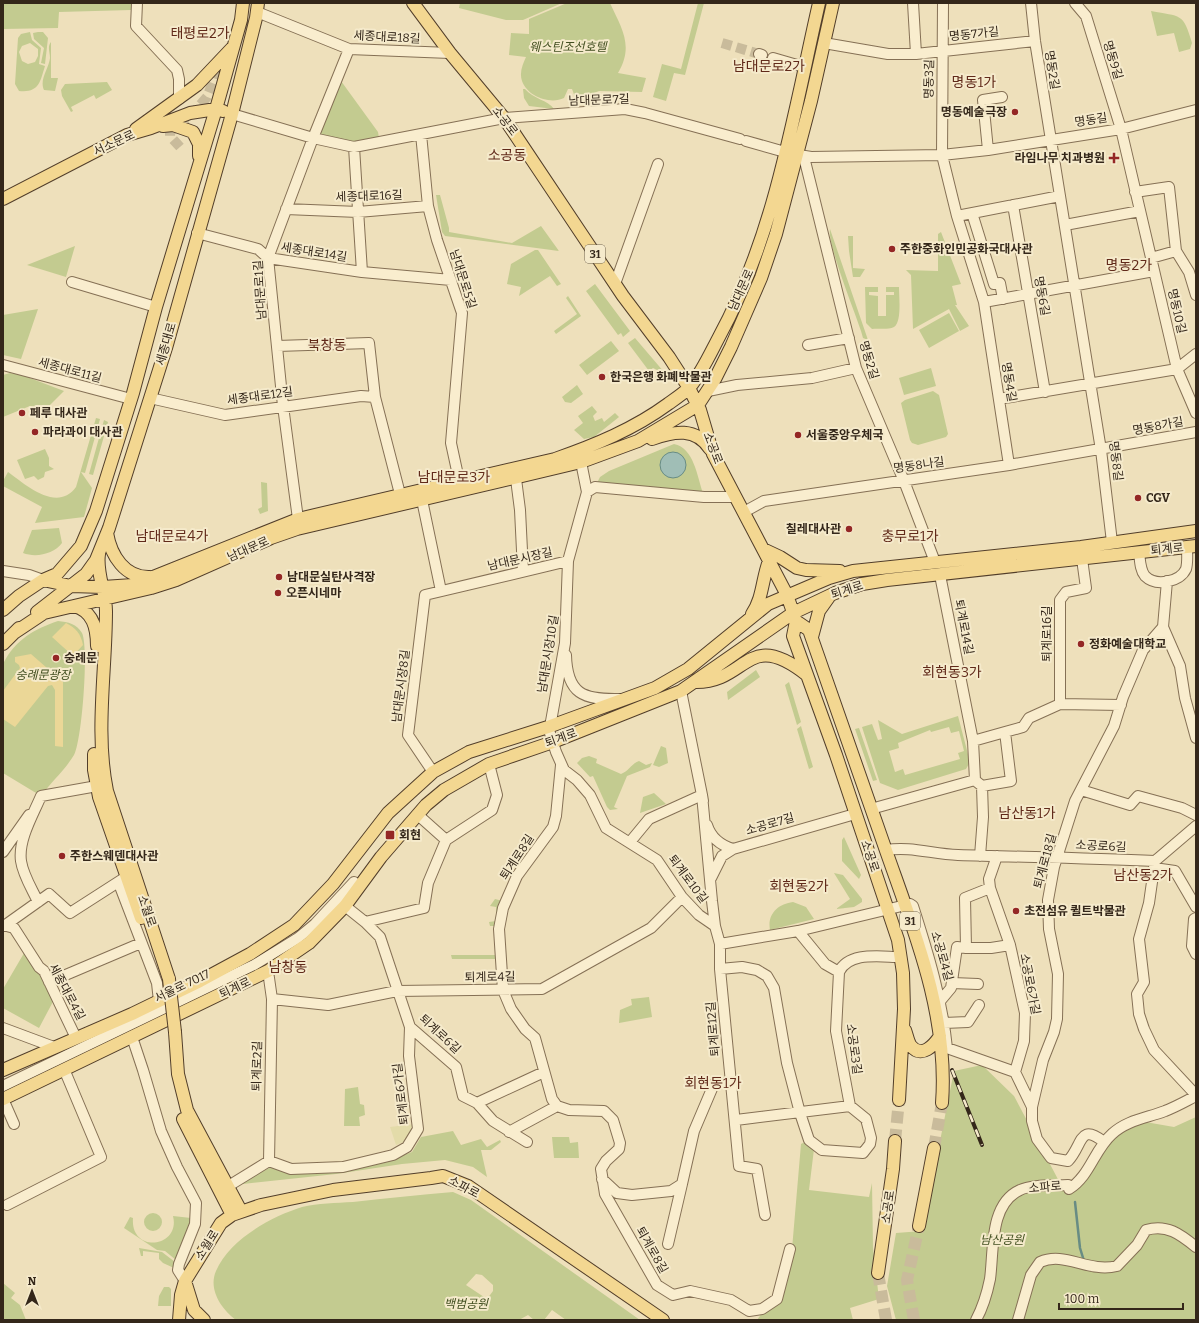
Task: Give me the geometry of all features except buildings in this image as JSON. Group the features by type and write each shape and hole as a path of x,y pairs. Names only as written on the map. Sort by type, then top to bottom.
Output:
{"main road":[{"name":"세종대로","path":"3,610 19,596 43,580 57,574 81,546 96,511 131,399 156,307 216,109 241,20 243,3"},
{"name":"소공로","path":"413,3 450,53 504,118 615,284 689,388 698,405 713,454 787,595 795,617 793,636 898,940 903,973 904,1025 899,1100"},
{"name":"남대문로","path":"43,580 104,593 128,595 176,580 271,538 297,529 422,500 489,479 522,465 555,459 572,453 627,430 651,416 689,388 702,369 726,326 749,275 770,216 796,154 804,67 819,3"},
{"name":"남대문로","path":"14,633 44,613 74,606 104,593 133,585 298,519 459,480 516,479 581,462 638,441 698,405 708,391 731,347 761,278 779,224 833,3"},
{"name":"세종대로","path":"3,644 32,615 86,574 96,560 107,533 122,490 166,348 197,233 232,114 257,7"},
{"path":"127,135 179,99 196,85 233,46"},
{"name":"서소문로","path":"3,199 127,135 151,128 190,113 216,109 232,114"},
{"path":"151,128 172,125 193,132 199,144 198,170"},
{"path":"638,441 652,439 676,432 693,434 706,442 713,454"},
{"path":"104,486 106,494 110,498 113,498 122,490"},
{"name":"퇴계로","path":"3,1070 159,1001 250,954 294,924 332,884 388,813 433,772 469,752 549,727 655,688 688,669 768,604 787,595 829,578 853,571 1196,531"},
{"path":"107,533 110,548 122,567 129,573 141,578 153,577"},
{"name":"퇴계로","path":"3,1099 268,971 309,944 344,906 381,857 426,805 444,790 489,764 553,742 681,690 727,659 833,594 862,584 1192,546"},
{"name":"소월로","path":"100,549 98,567 104,593 102,676 102,758 104,778 166,981 171,1034 172,1080 178,1107 200,1154 225,1188 237,1213 221,1223 185,1281 181,1295 179,1320"},
{"path":"763,549 780,557 797,568 806,570 853,571"},
{"path":"741,625 757,607 763,575 769,561"},
{"path":"812,637 819,611 824,602 833,594"},
{"name":"소월로","path":"74,606 79,607 88,614 97,630 94,763 97,786 126,877 166,981"},
{"name":"소공로","path":"795,617 809,630 812,637 905,904 935,1004 940,1036 943,1086 942,1103"},
{"path":"727,659 731,651 753,636 751,627 741,625"},
{"path":"795,641 802,641 811,661 821,665"},
{"path":"695,682 709,682 717,680 745,662 765,655 780,658 792,664 807,675"},
{"path":"904,1025 911,1045 916,1049 928,1049 933,1047 940,1036"},
{"name":"소공로","path":"878,1273 893,1169 895,1141"},
{"path":"919,1226 934,1148"},
{"name":"소파로","path":"237,1213 275,1202 333,1190 444,1176 468,1186 663,1320"},
{"path":"185,1281 194,1310 204,1320"}],"street":[{"path":"137,3 136,26 176,70 179,79 179,99"},
{"path":"913,3 916,54"},
{"name":"명동3길","path":"942,155 943,3"},
{"name":"명동2길","path":"1031,3 1035,41 1050,140"},
{"name":"명동9길","path":"1075,3 1086,16 1121,129"},
{"name":"세종대로18길","path":"257,7 349,48 450,53"},
{"name":"명동7가길","path":"824,43 888,54 916,54 1035,41"},
{"name":"남대문로1길","path":"298,519 283,406 268,258 349,48"},
{"path":"773,58 804,67"},
{"path":"988,150 982,100 1002,97"},
{"name":"남대문로7길","path":"504,118 625,109 644,112 796,154"},
{"name":"명동길","path":"796,154 942,155 988,150 1121,129 1196,110"},
{"path":"232,114 313,138 354,148 504,118"},
{"name":"명동10길","path":"1121,129 1177,369 1196,413"},
{"name":"남대문로5길","path":"421,134 428,206 437,240 462,313 451,443 459,480"},
{"name":"명동8길","path":"1050,140 1076,286 1101,450 1112,542"},
{"path":"354,148 358,212"},
{"name":"명동2길","path":"796,154 849,338 856,368 904,481 935,562"},
{"name":"명동4길","path":"942,155 957,216 984,302 1009,465"},
{"path":"615,284 658,164"},
{"name":"명동10길","path":"1135,192 1169,187 1176,251 1189,272 1196,295"},
{"path":"957,216 1060,196"},
{"name":"명동6길","path":"1013,205 1045,392"},
{"name":"세종대로16길","path":"286,208 358,212 428,206"},
{"path":"1065,225 1140,211"},
{"name":"세종대로14길","path":"358,212 362,272"},
{"path":"972,213 994,284 1000,283 1003,299"},
{"name":"세종대로14길","path":"197,233 258,249 268,258 362,272 451,280"},
{"path":"1151,258 1176,251"},
{"path":"984,302 1154,271"},
{"name":"세종대로","path":"72,282 156,307"},
{"path":"808,344 849,338"},
{"path":"277,346 369,343 375,397 400,494"},
{"path":"999,399 1177,369 1196,354"},
{"name":"세종대로11길","path":"3,365 131,399"},
{"path":"708,391 737,386 812,378 856,368"},
{"name":"세종대로12길","path":"150,398 225,415 361,396 375,397"},
{"name":"명동8가길","path":"1101,450 1196,432"},
{"name":"명동8나길","path":"744,512 764,502 1101,450"},
{"name":"남대문시장길","path":"424,595 568,561 587,492 581,462"},
{"path":"516,479 520,510 522,571"},
{"path":"587,492 594,488 704,497 735,497"},
{"path":"422,500 441,591"},
{"path":"1139,552 1141,567 1145,576 1156,581 1167,581 1175,580 1182,575 1186,568 1192,546"},
{"name":"퇴계로16길","path":"1060,704 1060,600 1066,592 1086,588 1082,559"},
{"name":"남대문시장10길","path":"549,727 565,642 568,561"},
{"path":"3,571 29,575 43,580"},
{"name":"퇴계로14길","path":"940,574 973,741 979,783"},
{"path":"1167,581 1163,627 1180,666 1184,698 1196,738"},
{"name":"남대문시장8길","path":"424,595 408,735 433,772"},
{"name":"퇴계로18길","path":"1104,1142 1094,1134 1088,1133 1084,1136 1074,1154 1068,1161 1051,1158 1037,1139 1032,1121 1032,1107 1043,1060 1054,1032 1057,1019 1058,974 1049,929 1048,900 1054,867 1069,820 1081,790 1114,726 1143,650 1163,627"},
{"path":"565,642 569,676 577,691 593,699 627,699"},
{"name":"퇴계로12길","path":"681,690 709,831 722,845 733,849"},
{"path":"973,741 1023,727 1029,718 1060,704 1121,705"},
{"name":"퇴계로10길","path":"549,727 561,765 590,795 606,828 657,860 682,897 699,915 715,926"},
{"path":"871,809 979,783 1011,781 1005,732"},
{"path":"365,922 424,908 428,883 446,840 492,810 497,795 489,764"},
{"name":"퇴계로8길","path":"561,765 556,816 553,827 518,876 502,908 499,929 502,990 510,1009 525,1029 535,1038 552,1099 557,1106 569,1110 604,1111 613,1120 620,1144 619,1149 606,1161 601,1169 605,1194 657,1285 673,1295 690,1291 730,1300 749,1311 762,1309 777,1298 790,1249"},
{"path":"979,783 983,817 980,856"},
{"path":"3,852 39,800 97,786"},
{"path":"1081,790 1130,805 1138,796 1182,808 1196,815"},
{"path":"630,842 649,819 702,795"},
{"name":"퇴계로12길","path":"702,795 715,926 720,944 720,969 740,1166 758,1169 765,1215"},
{"path":"38,902 23,869 21,850 39,800"},
{"name":"소공로7길","path":"710,882 716,866 722,856 733,849 855,814"},
{"path":"418,815 446,840"},
{"path":"1196,826 1154,864 1149,903 1139,939 1144,982 1137,994 1139,1014 1154,1050 1196,1095"},
{"name":"소공로6길","path":"886,850 902,848 955,855 980,856 1058,856 1154,864 1175,871 1196,907"},
{"path":"966,948 965,898 990,888 989,879 997,856"},
{"path":"3,926 48,894 70,913 126,877"},
{"name":"소월로","path":"126,877 121,889 157,983 159,1001"},
{"name":"서울로 7017","path":"4,1085 80,1050 254,965 298,938 315,924 354,882"},
{"name":"소공로6가길","path":"990,888 1010,945 1025,1013 1024,1042 1015,1072"},
{"name":"퇴계로4길","path":"272,999 328,1005 397,991 542,989 650,928 682,897"},
{"path":"720,944 798,931 905,904"},
{"name":"소공로4길","path":"905,904 913,906 934,969 941,1000 948,1048 1015,1072"},
{"name":"퇴계로6길","path":"344,906 365,922 380,937 410,1027 456,1067 463,1096 477,1103 493,1121 527,1142"},
{"path":"1196,918 1194,919 1192,946 1196,954"},
{"name":"세종대로4길","path":"3,926 14,928 39,967 44,971 76,1038"},
{"path":"798,931 825,964 839,972 842,965 853,959 900,957"},
{"name":"소월로","path":"49,982 141,943"},
{"path":"941,1000 951,988 956,947 992,948 1010,945"},
{"path":"720,969 742,967 757,970 767,976 774,988 787,1063 800,1113 809,1140 822,1150 863,1153 870,1144 871,1138 866,1118 850,1106 800,1113 736,1120"},
{"name":"퇴계로2길","path":"268,971 272,999 268,1161"},
{"name":"소공로3길","path":"839,972 836,1031 850,1106"},
{"path":"952,983 978,984"},
{"path":"944,1023 968,1022 980,1005"},
{"name":"퇴계로6가길","path":"268,1161 291,1169 343,1167 393,1155 407,1147 418,1129 409,1056 410,1027"},
{"path":"3,1028 54,1047"},
{"path":"132,1037 144,1070 160,1131 176,1168 196,1203 195,1224 178,1270 185,1281"},
{"path":"7,1205 101,1157 64,1069"},
{"path":"477,1103 544,1072"},
{"path":"1015,1072 1032,1107"},
{"path":"668,1244 694,1131 714,1084 731,1082"},
{"name":"소파로","path":"976,1320 983,1308 989,1281 997,1219 1004,1203 1010,1195 1030,1186 1054,1187 1068,1185 1069,1189 1084,1177 1104,1142 1113,1133 1134,1120 1165,1111 1196,1095"},
{"path":"3,1099 14,1124"},
{"path":"509,1132 557,1106"},
{"path":"225,1188 268,1161"},
{"path":"602,1179 617,1193 632,1195 672,1191 682,1184"},
{"path":"1018,1320 1031,1275 1040,1262 1046,1259 1069,1260 1097,1268 1117,1266 1137,1245 1146,1230 1155,1227 1168,1228 1180,1233 1196,1247"}],"shaded area":[{"path":"414,1124 406,1141 396,1145 390,1127"}],"green space":[{"path":"3,3 133,3 131,10 59,12 58,28 3,29"},
{"path":"460,3 562,3 523,20 506,20 459,8"},
{"name":"웨스틴조선호텔","path":"567,3 610,3 622,29 626,46 623,63 618,73 646,78 642,92 599,91 576,100 572,89 568,89 564,98 558,100 546,100 529,91 522,81 521,74 526,57 509,55 511,33 529,34 529,19"},
{"path":"698,3 704,3 685,75 674,73 666,101 653,97 662,64 681,69"},
{"path":"1151,11 1175,16 1183,21 1192,43 1190,49 1179,52 1174,33 1157,36"},
{"path":"30,32 32,40 41,48 39,64 45,66 38,85 31,90 26,91 19,91 15,84 18,38 21,34","holes":["30,43 38,49 38,56 35,62 28,64 22,61 19,52 22,46"]},
{"path":"43,32 48,38 45,64 41,63 44,48 34,39 33,33"},
{"path":"51,42 51,78 58,78 55,91 44,90 43,86 43,78 50,58 49,48"},
{"path":"341,81 378,132 379,138 354,144 321,136 320,131"},
{"path":"107,82 112,90 96,99 94,95 71,107 73,111 71,112 62,96 61,90 65,84"},
{"path":"523,89 548,103 554,109 529,106 524,98"},
{"path":"436,195 440,195 449,232 512,243 541,226 559,251 445,236 442,232"},
{"path":"830,229 868,340 863,338 842,278 830,237"},
{"path":"941,232 961,284 952,286 957,305 955,305 969,326 960,331 949,309 913,329 911,275 906,270 938,271 938,234"},
{"path":"848,236 853,236 853,268 865,269 860,277 853,277"},
{"path":"75,246 66,277 27,265"},
{"path":"535,250 538,250 561,284 557,286 550,276 519,296 521,287 507,284 511,264"},
{"path":"595,284 630,331 623,337 621,333 618,335 586,291"},
{"path":"865,287 878,287 878,292 869,292 869,295 878,296 878,316 886,316 886,295 894,295 894,292 886,292 886,287 899,287 899,315 897,324 894,327 872,329 866,323"},
{"path":"568,296 581,316 556,334 554,331 577,314 566,298"},
{"path":"38,309 21,359 3,355 3,315"},
{"path":"949,313 959,331 929,348 919,330"},
{"path":"635,338 664,372 664,375 657,380 654,377 658,374 657,370 653,368 649,371 628,343"},
{"path":"611,341 619,351 587,375 579,365"},
{"path":"931,368 936,386 904,395 899,378"},
{"path":"10,373 22,375 64,391 45,410 30,406 3,417 3,375"},
{"path":"577,385 583,394 571,403 565,402 562,397"},
{"path":"933,391 939,395 948,434 946,437 918,445 912,443 901,403 905,400"},
{"path":"592,406 597,412 593,416 595,421 602,418 604,422 615,413 619,417 594,437 584,439 574,430 583,423 578,416"},
{"path":"96,418 100,419 85,473 81,472 92,488 84,517 35,523 42,507 3,486 3,481 8,472 32,489 42,494 51,497 60,497 68,494 76,487"},
{"path":"104,420 108,422 93,475 89,474"},
{"path":"674,444 686,451 690,457 694,464 703,493 596,485 600,477 609,471"},
{"path":"45,449 49,458 49,466 54,469 45,472 44,477 38,480 34,476 25,479 17,460"},
{"path":"261,482 267,483 268,511 260,514 258,509 262,507"},
{"path":"59,528 62,543 59,547 50,552 39,555 23,553 32,530"},
{"name":"숭례문광장","path":"58,621 78,627 82,633 85,656 84,694 80,732 74,755 41,796 3,773 3,664 13,648 26,636"},
{"path":"756,670 760,677 728,700 727,692"},
{"path":"789,682 801,722 797,725 785,685"},
{"path":"958,716 970,762 966,769 898,790 880,783 862,727 872,724 878,740 882,739 878,720 902,734","holes":["949,727 951,733 959,731 964,751 958,753 960,759 905,775 903,769 895,772 889,751 899,748 898,743 930,730 931,732"]},
{"path":"801,726 813,767 809,769 797,729"},
{"path":"859,728 877,780 873,781 855,729"},
{"path":"661,746 666,748 668,763 659,767 653,765"},
{"path":"589,756 597,759 596,763 621,774 639,761 646,765 652,763 650,767 627,776 614,807 618,809 610,810 607,807 593,776 590,777 577,763 582,758"},
{"path":"654,793 666,804 640,813 643,797"},
{"path":"844,837 861,875 859,879 842,861 842,840"},
{"path":"834,873 843,875 862,899 862,902 854,907 836,909 850,899"},
{"path":"495,899 503,901 500,959 452,959 451,955 496,955 495,926 490,926 489,922 496,921 496,907 490,906"},
{"path":"793,902 806,907 814,919 770,930 770,919 775,911 783,905"},
{"path":"27,948 56,996 39,1028 3,1008 3,989"},
{"path":"649,997 652,1017 619,1023 620,1010 632,1005 631,999"},
{"name":"남산공원","path":"982,1065 1014,1096 1061,1185 1069,1189 1102,1146 1134,1120 1174,1127 1196,1117 1196,1320 896,1320 887,1286 896,1233 922,1231 954,1071"},
{"path":"358,1087 360,1104 364,1105 365,1115 359,1117 360,1126 344,1126 345,1089"},
{"path":"453,1131 461,1145 481,1139 487,1147 500,1140 501,1142 491,1150 481,1150 487,1177 473,1167 445,1160 402,1164 336,1174 243,1184 242,1182 271,1167 290,1172 341,1172 387,1161 412,1152 421,1137"},
{"path":"552,1137 569,1137 570,1143 578,1142 579,1158 554,1158"},
{"path":"805,1142 814,1149 809,1190 869,1197 872,1183 873,1248 879,1299 850,1308 853,1320 757,1320 762,1313 778,1302 792,1249 801,1144"},
{"name":"백범공원","path":"453,1192 471,1200 640,1320 566,1320 552,1310 544,1320 534,1320 528,1315 519,1320 236,1320 225,1310 217,1298 214,1278 222,1260 230,1249 264,1223 290,1211 302,1207 327,1203 353,1202","holes":["476,1274 482,1275 493,1285 493,1291 487,1299 466,1285"]},
{"path":"149,1213 157,1213 162,1218 160,1229 157,1231 149,1231 144,1226 144,1218"},
{"path":"173,1216 191,1218 191,1226 176,1260 165,1251 157,1250 124,1228 130,1217 133,1218 134,1230 139,1237 146,1242 155,1242 163,1240 170,1235 173,1227"},
{"path":"139,1248 162,1252 175,1262 174,1268 163,1263 159,1259 159,1253 143,1251 143,1256 141,1256"},
{"path":"3,1283 15,1293 11,1298 20,1305 26,1320 3,1320"},
{"path":"164,1287 169,1287 171,1289 171,1306 158,1306 159,1296"}],"sand":[{"path":"66,623 78,632 83,645 73,656 52,637"},
{"path":"31,654 63,682 63,747 55,746 55,690 52,685 48,686 15,727 3,719 3,691 20,668 15,662 15,657"}],"water":[{"path":"673,452 682,456 686,465 682,474 673,478 664,474 660,465 664,456"}],"waterway":[{"path":"1075,1202 1080,1248 1084,1261"}],"tunnel":[{"path":"722,43 759,54"},
{"path":"180,147 170,136 170,132 195,111 207,97 221,62"},
{"path":"895,1141 899,1100"},
{"path":"934,1148 942,1103"},
{"path":"914,1320 907,1280 919,1226"},
{"path":"878,1273 886,1320"}],"railway":[{"path":"952,1070 982,1145"}],"place":[{"name":"명동예술극장","path":"1015,112"},
{"name":"라임나무 치과병원","path":"1114,158"},
{"name":"주한중화인민공화국대사관","path":"892,249"},
{"name":"한국은행 화폐박물관","path":"602,377"},
{"name":"페루 대사관","path":"22,413"},
{"name":"파라과이 대사관","path":"35,432"},
{"name":"서울중앙우체국","path":"798,435"},
{"name":"CGV","path":"1138,498"},
{"name":"칠레대사관","path":"849,529"},
{"name":"남대문실탄사격장","path":"279,577"},
{"name":"오픈시네마","path":"278,593"},
{"name":"정화예술대학교","path":"1081,644"},
{"name":"숭례문","path":"56,658"},
{"name":"회현","path":"390,835"},
{"name":"주한스웨덴대사관","path":"62,856"},
{"name":"초전섬유 퀼트박물관","path":"1016,911"}],"district":[{"name":"태평로2가","path":"200,33"},
{"name":"남대문로2가","path":"769,66"},
{"name":"명동1가","path":"974,82"},
{"name":"소공동","path":"507,155"},
{"name":"명동2가","path":"1129,265"},
{"name":"북창동","path":"327,345"},
{"name":"남대문로3가","path":"454,477"},
{"name":"남대문로4가","path":"172,536"},
{"name":"충무로1가","path":"910,536"},
{"name":"회현동3가","path":"952,672"},
{"name":"남산동1가","path":"1027,813"},
{"name":"남산동2가","path":"1143,875"},
{"name":"회현동2가","path":"799,886"},
{"name":"남창동","path":"288,967"},
{"name":"회현동1가","path":"713,1083"}]}
